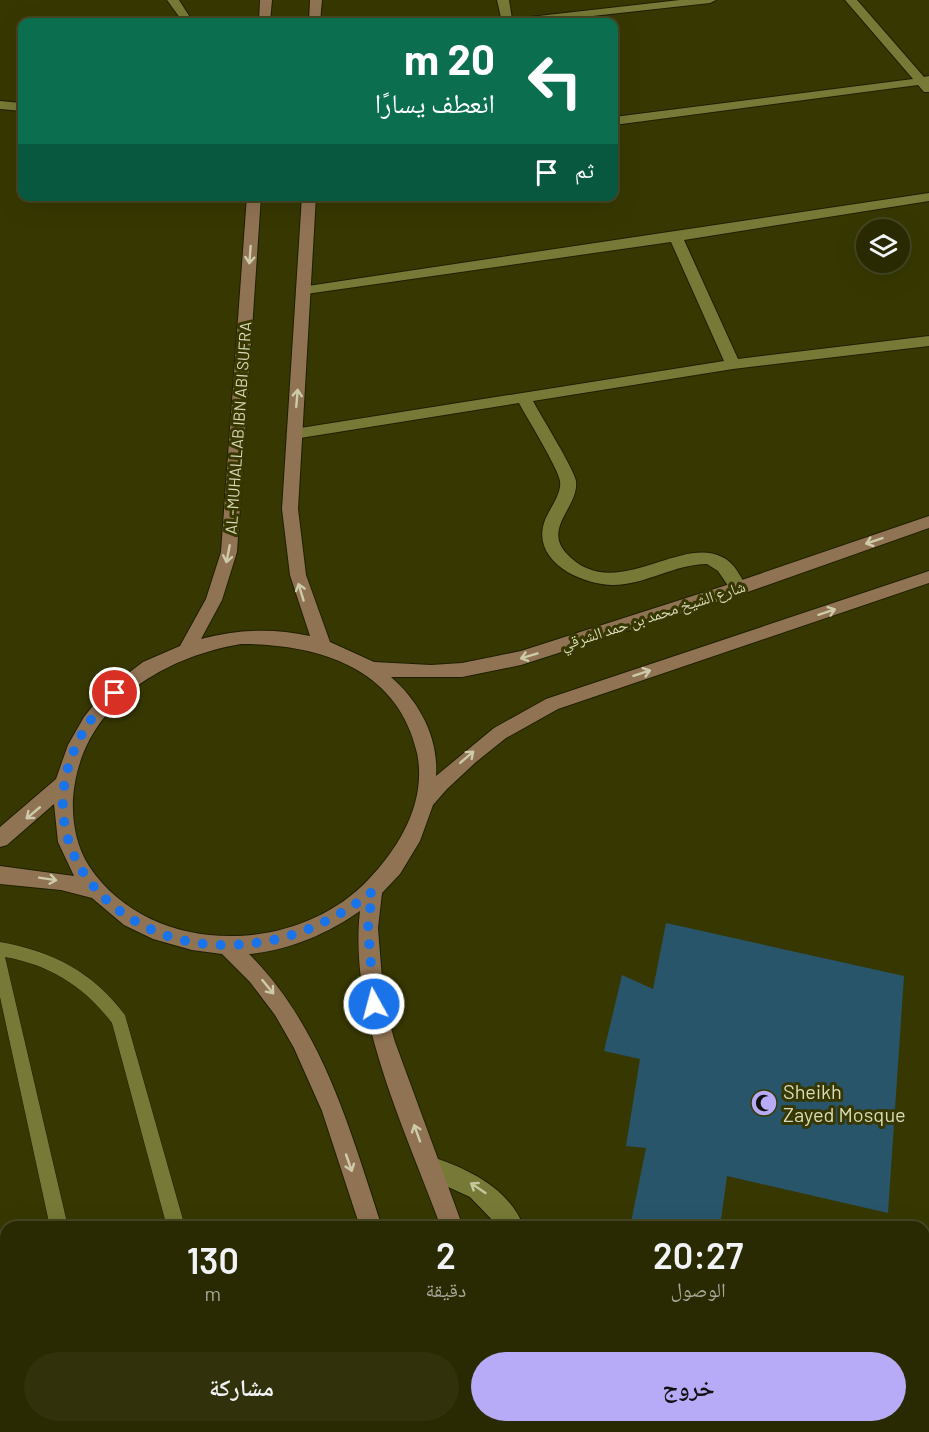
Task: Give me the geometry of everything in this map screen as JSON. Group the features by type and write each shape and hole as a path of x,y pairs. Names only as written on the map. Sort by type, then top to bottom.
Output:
{"main road":[{"path":"265,18 266,0"},
{"path":"315,18 316,0"},
{"name":"AL-MUHALLAB IBN ABI SUFRA","path":"186,650 214,600 229,552 254,201"},
{"path":"309,201 306,290 289,504 290,538 301,592 323,646"},
{"name":"شارع الشيخ محمد بن حمد الشرقي","path":"370,669 431,672 492,665 549,650 739,588 929,522"},
{"path":"427,799 471,753 523,718 552,704 929,577"},
{"path":"251,637 297,640 323,646 370,669 400,698 418,725 426,757 427,799 420,824 393,871 348,911 320,926 291,936 259,943 227,945 196,942 166,935 139,924 115,908 95,890 71,851 62,807 64,784 81,735 96,713 136,676 186,650 214,642 251,637"},
{"path":"0,839 64,784"},
{"path":"0,875 49,879 95,890"},
{"path":"372,892 368,928 374,1004 384,1042 450,1221"},
{"path":"227,945 271,989 305,1043 319,1074 369,1221"}],"street":[{"path":"173,0 185,18"},
{"path":"503,0 509,18"},
{"path":"546,18 710,0"},
{"path":"851,0 926,84"},
{"path":"618,121 926,84"},
{"path":"0,105 18,107"},
{"path":"306,290 676,237 929,197"},
{"path":"676,237 733,364"},
{"path":"294,434 733,364 929,341"},
{"path":"524,398 568,480 567,495 550,528 554,549 560,558 582,573 609,580 637,576 706,558 723,566 739,588"},
{"path":"430,1167 466,1180 481,1189 494,1200 509,1221"}],"lane":[{"path":"0,949 41,958 86,981 106,1000 119,1020 174,1221"},
{"path":"0,962 58,1221"}],"building":[{"name":"Sheikh Zayed Mosque","path":"666,923 904,976 888,1213 727,1176 721,1221 631,1221 646,1148 626,1146 640,1059 604,1051 622,975 653,989"}],"place":[{"name":"Sheikh Zayed Mosque","path":"764,1103"}],"route":[{"path":"115,693 96,713 81,735 70,759 64,784 62,807 64,829 81,871 95,890 115,908 139,924 166,935 196,942 227,945 259,943 291,936 320,926 348,911 372,892 368,928 369,966 374,1004"}]}
